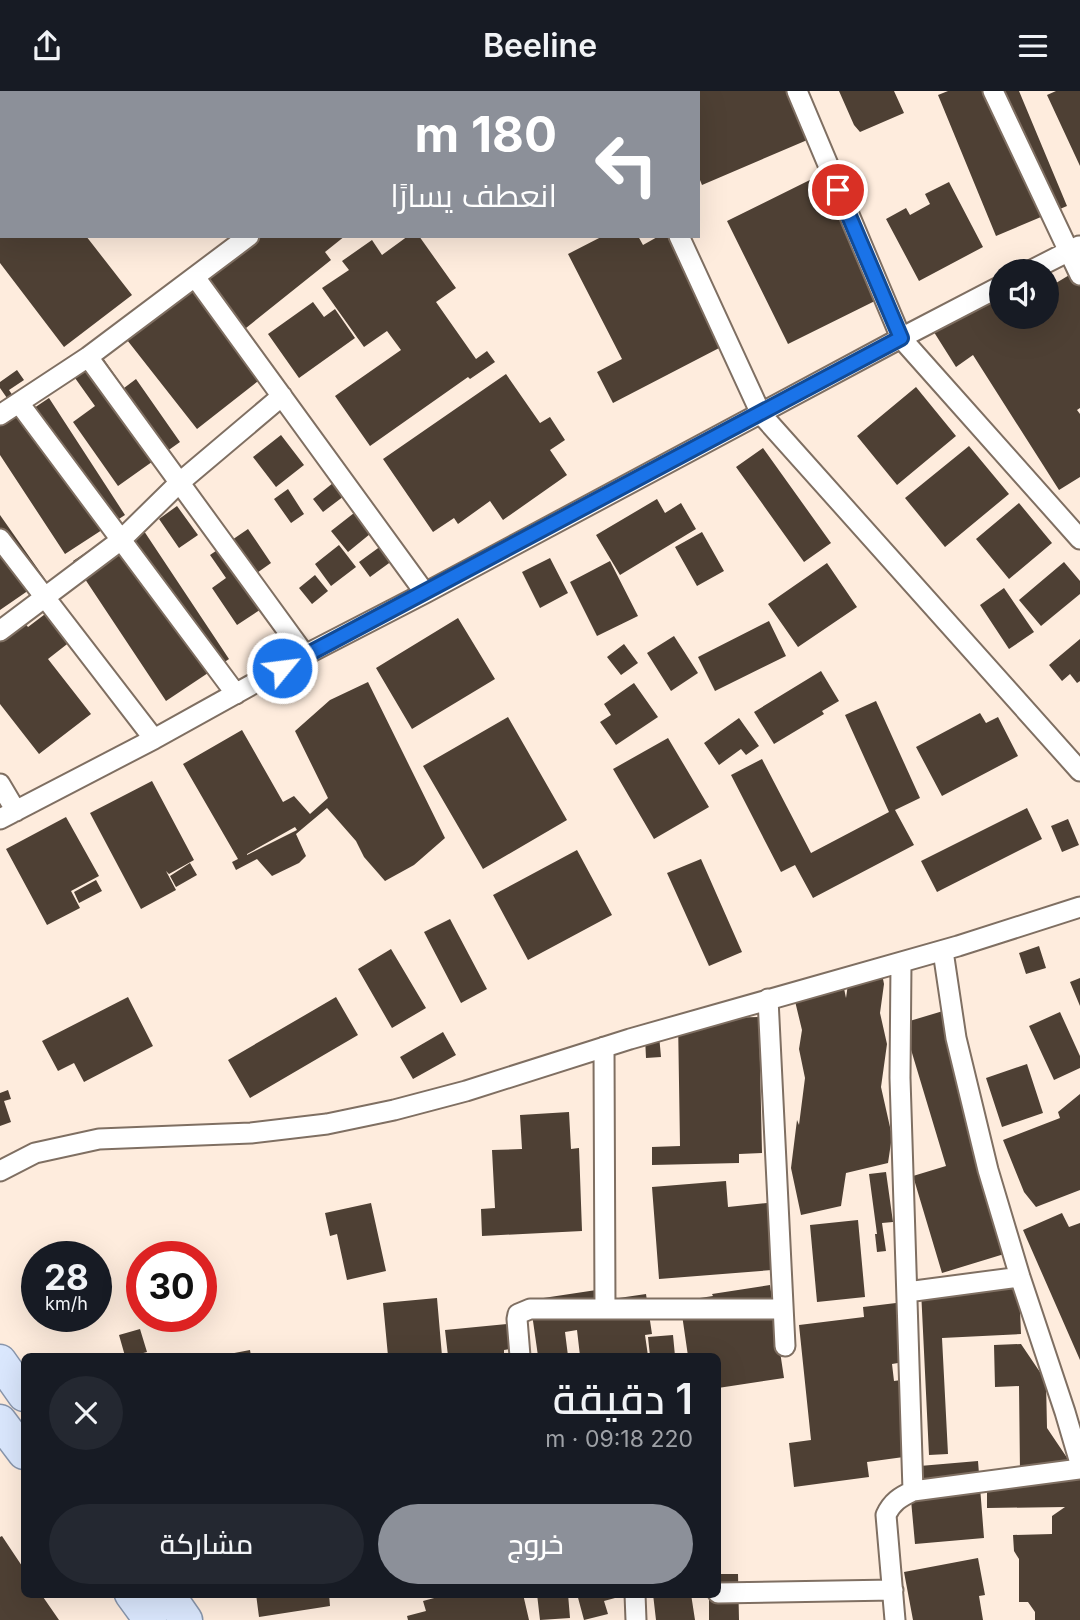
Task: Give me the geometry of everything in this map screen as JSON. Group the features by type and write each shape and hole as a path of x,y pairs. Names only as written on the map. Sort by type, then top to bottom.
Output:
{"main road":[{"path":"0,1361 21,1391"},
{"path":"0,1421 21,1449"},
{"path":"134,1598 150,1620"},
{"path":"171,1598 186,1620"}],"street":[{"path":"797,91 901,338 1080,539"},
{"path":"993,91 1075,248 1080,275"},
{"path":"0,415 88,357 246,238"},
{"path":"680,238 761,414 1080,771"},
{"path":"1053,259 1075,248"},
{"path":"195,277 425,593"},
{"path":"0,784 8,815 989,292"},
{"path":"88,357 305,655"},
{"path":"0,631 121,540 179,483 282,396"},
{"path":"19,403 236,694"},
{"path":"0,539 154,739"},
{"path":"0,1171 35,1153 99,1139 251,1133 327,1124 394,1111 768,999 943,951 1080,907"},
{"path":"943,951 956,1038 988,1170 1020,1277 1072,1409 1080,1463"},
{"path":"901,963 900,1078 913,1491"},
{"path":"768,999 785,1346"},
{"path":"604,1047 605,1309"},
{"path":"907,1292 1020,1277"},
{"path":"520,1353 517,1319 523,1310 783,1309"},
{"path":"895,1620 886,1515 897,1499 913,1491 1080,1469"},
{"path":"721,1593 893,1590"},
{"path":"635,1598 636,1620"}],"building":[{"path":"700,91 792,91 812,138 702,185"},
{"path":"839,91 894,91 904,113 860,132 854,125"},
{"path":"948,91 1019,91 1067,206 996,236 938,95"},
{"path":"1056,91 1080,91 1080,166 1047,95"},
{"path":"826,172 887,295 788,344 727,221"},
{"path":"949,182 983,247 919,281 886,219 906,208 910,215 930,204 925,194"},
{"path":"0,238 88,238 132,295 64,347 0,263"},
{"path":"237,238 342,238 325,252 331,260 241,332 271,371 197,429 120,331"},
{"path":"405,238 420,238 456,288 436,302 476,359 487,351 495,362 470,379 468,377 370,446 335,396 401,350 387,331 364,347 322,288 349,270 342,261 372,240 382,255"},
{"path":"599,238 639,238 643,245 655,238 668,238 723,346 613,403 597,372 622,359 568,254"},
{"path":"1076,271 1080,278 1080,408 1077,410 1080,414 1080,477 1059,490 973,355 956,367 932,329 989,293 989,329 1059,329 1059,281"},
{"path":"313,302 324,317 335,309 355,338 299,378 268,334"},
{"path":"98,351 124,388 136,379 180,442 118,486 73,422 95,406 70,371"},
{"path":"17,370 24,380 9,390 25,414 49,398 125,515 65,554 0,455 0,402 7,398 0,388 0,382"},
{"path":"506,374 540,423 550,417 565,440 550,450 567,475 503,520 490,501 458,524 454,518 433,532 383,459"},
{"path":"916,387 956,436 897,485 857,436"},
{"path":"281,435 304,465 276,487 253,457"},
{"path":"969,446 1009,494 945,547 905,498"},
{"path":"763,448 831,543 804,562 736,467"},
{"path":"333,483 344,496 323,512 313,499"},
{"path":"288,489 304,514 291,523 274,499"},
{"path":"657,499 665,513 681,503 696,529 620,575 596,535"},
{"path":"1019,503 1052,543 1009,579 976,539"},
{"path":"177,506 198,535 179,548 159,519"},
{"path":"354,513 370,534 348,552 331,531"},
{"path":"0,515 45,579 0,610"},
{"path":"136,519 229,659 166,701 73,561"},
{"path":"248,529 271,563 251,577 269,604 237,625 212,588 226,578 210,555"},
{"path":"702,532 724,571 697,586 675,547"},
{"path":"385,543 396,558 370,577 359,562"},
{"path":"339,545 356,567 331,586 315,564"},
{"path":"550,558 568,593 540,608 522,572"},
{"path":"610,561 638,616 597,636 570,582"},
{"path":"1064,562 1080,581 1080,594 1041,626 1019,600"},
{"path":"827,563 857,607 798,647 768,604"},
{"path":"315,575 328,591 312,604 299,588"},
{"path":"1004,588 1034,632 1009,649 980,605"},
{"path":"57,605 80,634 48,659 91,714 39,754 0,704 0,623 15,611 28,627"},
{"path":"458,618 495,679 412,729 376,668"},
{"path":"769,621 786,656 715,691 698,657"},
{"path":"674,636 698,673 671,691 647,653"},
{"path":"1080,639 1080,681 1077,683 1070,674 1062,681 1049,665"},
{"path":"624,644 638,663 621,675 607,657"},
{"path":"821,671 839,701 822,711 824,714 774,744 754,712"},
{"path":"368,682 445,838 414,865 385,881 364,857 356,841 327,808 296,834 306,856 299,863 272,876 257,859 236,870 232,862 238,859 183,764 242,730 283,802 294,796 310,814 328,798 295,731 330,700","holes":["295,827 297,830 247,855"]},
{"path":"634,683 658,717 616,745 600,722 611,715 604,704"},
{"path":"876,701 920,798 895,810 914,845 813,898 795,865 781,872 731,775 762,759 811,853 889,812 845,715"},
{"path":"980,713 986,723 998,717 1018,756 942,796 916,747"},
{"path":"508,717 567,820 483,869 423,766"},
{"path":"739,718 759,746 746,755 741,749 719,765 704,743"},
{"path":"668,738 709,807 654,839 613,769"},
{"path":"152,781 194,860 169,874 166,871 176,890 141,909 90,813"},
{"path":"1027,808 1042,839 937,892 921,861"},
{"path":"66,817 99,876 71,891 80,908 47,925 6,849"},
{"path":"1068,819 1079,845 1062,852 1051,826"},
{"path":"577,850 612,915 528,960 493,895"},
{"path":"701,859 742,952 709,966 667,873"},
{"path":"190,863 197,875 176,887 170,876"},
{"path":"96,880 102,891 79,903 74,892"},
{"path":"450,919 487,989 461,1003 424,932"},
{"path":"1039,946 1046,968 1026,974 1019,953"},
{"path":"391,949 426,1008 392,1028 358,969"},
{"path":"841,974 846,998 849,977 882,974 884,984 880,1013 887,1044 881,1087 892,1136 888,1163 846,1173 841,1206 801,1215 791,1168 805,1078 799,1049 802,1030 794,997"},
{"path":"1080,978 1080,1006 1070,982"},
{"path":"128,997 153,1046 84,1082 74,1063 58,1071 42,1041"},
{"path":"336,997 358,1035 250,1098 228,1060"},
{"path":"943,1011 1014,1251 942,1273 913,1176 946,1166 903,1023"},
{"path":"1060,1012 1080,1056 1080,1068 1054,1080 1029,1026"},
{"path":"759,1017 762,1153 739,1154 739,1163 652,1165 652,1147 680,1146 678,1019"},
{"path":"443,1032 456,1055 413,1079 400,1057"},
{"path":"659,1035 661,1057 646,1058 645,1037"},
{"path":"1027,1064 1043,1113 1002,1127 986,1078"},
{"path":"8,1090 11,1099 4,1101 11,1122 0,1126 0,1093"},
{"path":"1080,1094 1080,1190 1036,1207 1024,1192 1003,1140 1060,1118 1058,1112"},
{"path":"569,1112 571,1149 579,1148 582,1231 482,1236 481,1209 495,1208 492,1150 522,1149 520,1115"},
{"path":"886,1172 893,1222 882,1223 886,1251 877,1252 869,1174"},
{"path":"726,1181 728,1207 767,1203 772,1270 659,1279 652,1187"},
{"path":"371,1203 386,1271 347,1280 337,1234 330,1236 325,1213"},
{"path":"1062,1213 1069,1227 1080,1223 1080,1360 1023,1230"},
{"path":"858,1220 865,1297 817,1302 810,1225"},
{"path":"770,1285 784,1378 721,1388 721,1353 688,1353 680,1301 713,1296 712,1294"},
{"path":"1019,1285 1021,1334 942,1338 948,1454 929,1455 921,1290"},
{"path":"603,1289 605,1300 646,1294 652,1334 645,1335 648,1353 580,1353 577,1330 565,1332 568,1353 538,1353 530,1300"},
{"path":"437,1298 442,1353 388,1353 383,1303"},
{"path":"896,1303 904,1362 892,1364 894,1381 901,1380 911,1456 867,1462 869,1477 794,1487 789,1443 811,1440 799,1325 864,1317 863,1307"},
{"path":"507,1324 510,1349 504,1350 504,1353 448,1353 445,1330"},
{"path":"141,1332 147,1352 124,1353 119,1335"},
{"path":"673,1335 675,1353 650,1353 648,1337"},
{"path":"1021,1344 1046,1381 1047,1428 1080,1477 1080,1620 1035,1620 1035,1612 1028,1602 1019,1602 1019,1559 1014,1551 1013,1535 1052,1534 1052,1516 1065,1507 987,1508 987,1473 1020,1472 1019,1386 995,1387 994,1345"},
{"path":"978,1461 984,1538 915,1544 908,1467"},
{"path":"2,1536 21,1564 21,1598 44,1598 59,1620 0,1620"},
{"path":"978,1558 985,1595 979,1596 983,1620 913,1620 904,1572"},
{"path":"721,1574 738,1574 739,1620 709,1620 709,1598 721,1598"},
{"path":"257,1598 329,1598 330,1606 259,1617"},
{"path":"434,1598 524,1598 529,1620 408,1620 407,1616 426,1611 423,1601"},
{"path":"537,1598 568,1598 570,1618 540,1620"},
{"path":"578,1598 615,1598 604,1601 608,1614 584,1620"},
{"path":"653,1598 692,1598 695,1620 656,1620"}],"route":[{"path":"282,668 901,338 838,190"}]}
